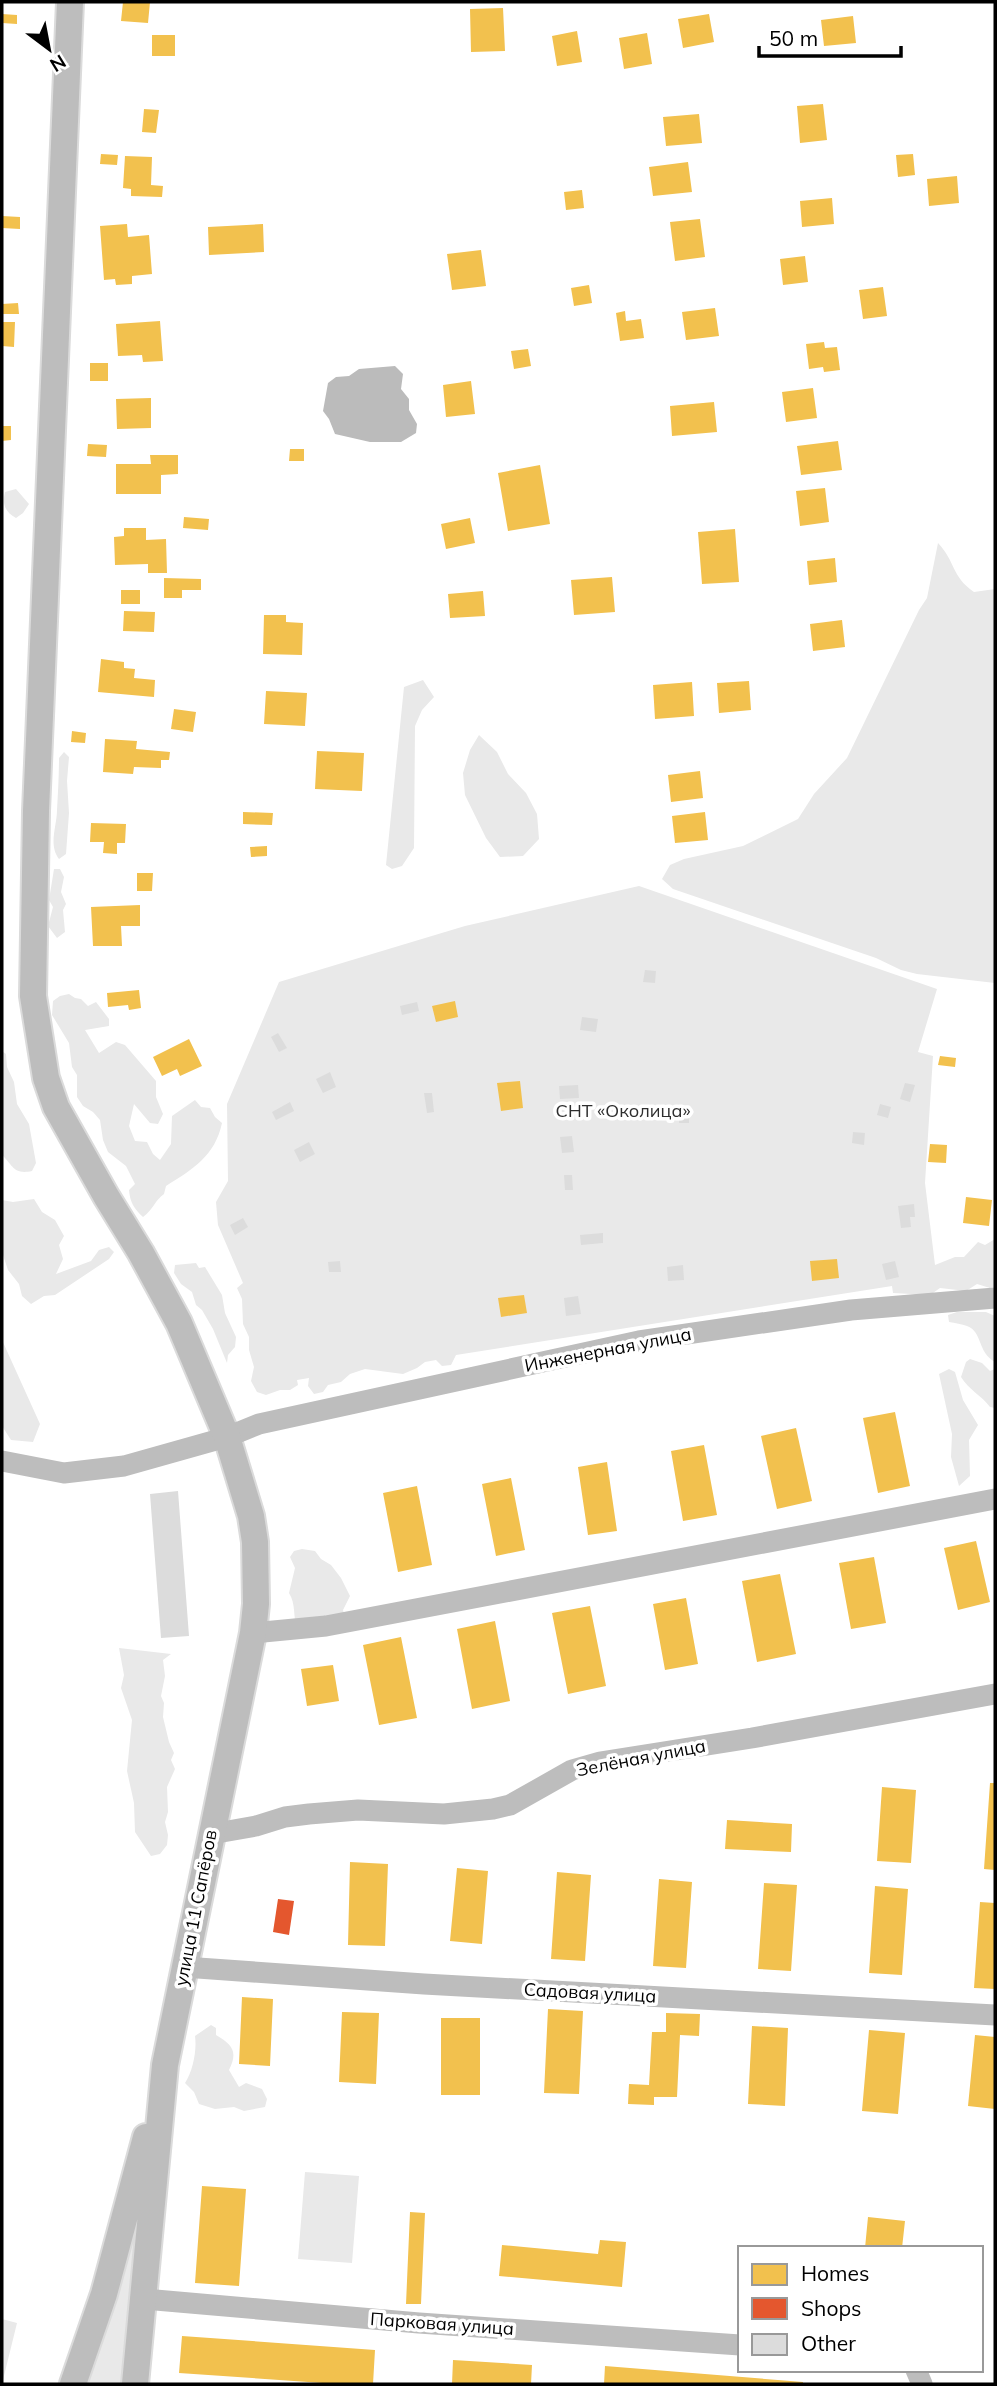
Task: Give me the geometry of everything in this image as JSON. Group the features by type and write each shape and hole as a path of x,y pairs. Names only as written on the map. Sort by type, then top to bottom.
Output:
{"main road":[{"name":"улица 11 Сапёров","path":"71,2 35,837 33,996 46,1078 56,1107 179,1324 228,1437 251,1516 257,1570 253,1633 165,2065 135,2384"},
{"path":"72,2384 104,2294 165,2065"}],"street":[{"name":"Инженерная улица","path":"2,1461 64,1473 124,1466 228,1437 259,1424 639,1342 851,1310 995,1298"},
{"path":"253,1633 326,1626 995,1499"},
{"name":"Зелёная улица","path":"211,1834 309,1814 358,1810 444,1814 493,1809 510,1805 572,1770 600,1762 752,1738 995,1694"},
{"name":"Садовая улица","path":"184,1967 424,1984 995,2015"},
{"name":"Парковая улица","path":"144,2299 419,2323 738,2345"}],"green space":[{"path":"16,489 29,504 16,518 5,507 4,500 5,492"},
{"path":"938,543 961,580 974,592 995,589 995,983 901,970 876,958 673,889 662,879 670,865 684,859 743,846 798,819 814,794 847,758 927,598"},
{"path":"423,680 434,697 422,710 415,726 414,848 402,866 392,869 386,865 404,687"},
{"path":"479,735 497,752 508,774 526,793 537,814 539,839 523,856 500,857 486,838 465,795 463,773 470,750"},
{"path":"64,752 69,757 69,813 66,854 59,859 54,842 59,758"},
{"path":"54,869 60,869 64,877 61,892 66,904 63,910 65,932 57,938 48,926 53,907 49,900"},
{"name":"СНТ «Околица»","path":"639,886 937,989 918,1052 933,1056 925,1183 935,1265 955,1257 964,1257 978,1242 985,1245 995,1239 995,1287 977,1284 966,1291 940,1288 930,1295 893,1293 892,1286 456,1355 451,1365 442,1366 436,1360 425,1362 403,1374 365,1369 350,1374 341,1382 328,1385 323,1392 314,1394 308,1386 309,1378 297,1380 298,1385 290,1390 266,1395 257,1392 251,1381 254,1367 249,1350 249,1337 243,1324 242,1299 237,1288 243,1283 218,1225 216,1202 228,1181 227,1104 279,982 465,926"},
{"path":"69,994 81,999 88,1006 96,1002 109,1019 109,1026 85,1030 99,1053 116,1042 125,1045 156,1081 156,1097 163,1114 158,1124 150,1123 134,1104 129,1126 135,1141 147,1142 153,1154 160,1160 171,1144 172,1116 195,1100 201,1107 210,1108 222,1123 208,1153 194,1167 166,1186 164,1194 143,1217 131,1202 129,1190 135,1184 126,1166 108,1152 100,1120 83,1106 77,1097 77,1075 72,1067 69,1043 52,1015 53,1001"},
{"path":"2,1051 6,1054 7,1067 14,1082 17,1104 29,1124 36,1163 32,1171 17,1170 2,1155"},
{"path":"34,1199 42,1212 55,1220 64,1236 59,1245 63,1259 56,1274 91,1261 99,1250 109,1247 114,1252 109,1259 55,1295 44,1296 31,1304 22,1296 19,1284 8,1270 2,1252 2,1200 13,1202"},
{"path":"196,1263 199,1268 205,1267 222,1295 225,1313 236,1337 235,1347 228,1355 227,1363 213,1329 196,1305 192,1292 181,1284 174,1273 175,1265"},
{"path":"957,1312 986,1312 995,1316 995,1362 985,1353 972,1329 949,1322 948,1315"},
{"path":"2,1340 40,1424 33,1442 11,1440 2,1426"},
{"path":"970,1359 982,1363 990,1371 995,1369 995,1408 990,1407 961,1377 966,1362"},
{"path":"949,1369 955,1372 963,1400 978,1425 969,1440 970,1476 959,1486 951,1457 952,1434 939,1374"},
{"path":"294,1551 315,1551 341,1578 350,1596 343,1610 346,1621 297,1630 289,1593 295,1568 290,1557"},
{"path":"119,1648 171,1654 163,1660 165,1676 161,1696 164,1703 163,1717 174,1753 171,1760 175,1769 167,1787 167,1845 160,1854 151,1856 135,1832 134,1803 127,1771 132,1720 121,1688 124,1675"},
{"path":"211,2025 216,2028 216,2035 232,2050 233,2058 229,2070 239,2087 246,2083 262,2089 267,2099 265,2107 244,2111 234,2107 215,2109 199,2104 194,2092 185,2083 194,2060 195,2036"},
{"path":"305,2172 359,2176 352,2263 298,2259"},
{"path":"141,2200 125,2384 86,2384"},
{"path":"2,2319 17,2323 2,2384"}],"shaded area":[{"path":"395,366 403,374 401,389 409,399 409,410 417,424 416,433 401,442 370,442 335,434 323,411 328,383 336,377 349,376 359,369"}],"building: Homes":[{"path":"123,2 150,2 148,23 121,21"},
{"path":"503,8 505,51 471,52 470,9"},
{"path":"2,14 17,15 17,24 2,23"},
{"path":"709,14 714,42 683,48 678,19"},
{"path":"853,16 856,43 824,46 821,20"},
{"path":"577,31 582,62 557,66 552,36"},
{"path":"647,33 652,64 624,69 619,38"},
{"path":"152,35 175,35 175,56 152,56"},
{"path":"823,104 827,140 800,143 797,106"},
{"path":"144,109 159,110 156,133 142,132"},
{"path":"699,114 702,143 666,146 663,117"},
{"path":"101,154 118,155 117,165 100,164"},
{"path":"913,154 915,175 898,177 896,155"},
{"path":"125,156 152,157 151,185 163,186 162,197 131,196 131,189 123,188"},
{"path":"688,162 692,192 653,196 649,167"},
{"path":"957,176 959,203 929,206 927,179"},
{"path":"582,190 584,208 566,210 564,192"},
{"path":"832,198 834,224 802,227 800,201"},
{"path":"2,216 20,217 20,229 2,228"},
{"path":"700,219 705,257 675,261 670,222"},
{"path":"127,224 128,237 149,235 152,274 132,276 132,284 116,285 115,279 104,280 100,226"},
{"path":"263,224 264,252 209,255 208,227"},
{"path":"481,250 486,286 452,290 447,254"},
{"path":"805,256 808,282 783,285 780,259"},
{"path":"589,285 592,303 574,306 571,288"},
{"path":"883,287 887,316 863,319 859,290"},
{"path":"18,303 19,314 3,314 2,304"},
{"path":"715,308 719,336 686,340 682,312"},
{"path":"625,311 626,321 641,319 644,338 620,341 616,313"},
{"path":"160,321 163,361 143,362 142,355 118,356 116,324"},
{"path":"2,322 15,322 14,347 2,346"},
{"path":"824,342 825,348 837,347 840,370 824,372 823,367 809,369 806,344"},
{"path":"528,349 531,366 514,369 511,351"},
{"path":"90,363 108,363 108,381 90,381"},
{"path":"471,381 475,414 446,417 443,385"},
{"path":"813,388 817,418 786,422 782,392"},
{"path":"151,398 151,428 117,429 116,399"},
{"path":"714,402 717,432 672,436 670,406"},
{"path":"2,426 11,426 11,440 2,441"},
{"path":"838,441 842,470 801,475 797,446"},
{"path":"88,444 107,445 106,457 87,456"},
{"path":"290,449 304,449 304,461 289,461"},
{"path":"150,455 178,455 178,474 161,475 161,494 116,494 116,464 151,464"},
{"path":"540,465 550,524 508,531 498,473"},
{"path":"825,488 829,522 800,526 796,491"},
{"path":"184,517 209,519 208,530 183,528"},
{"path":"470,518 475,543 446,549 441,524"},
{"path":"124,528 146,528 146,540 166,539 167,573 148,573 148,564 115,565 114,537 124,536"},
{"path":"735,529 739,582 702,584 698,532"},
{"path":"835,558 837,582 809,585 807,561"},
{"path":"612,577 615,612 574,615 571,580"},
{"path":"164,578 201,579 201,590 182,590 182,598 164,598"},
{"path":"121,590 140,590 140,604 121,604"},
{"path":"483,591 485,616 450,618 448,594"},
{"path":"124,611 155,612 154,632 123,631"},
{"path":"264,615 286,615 286,622 303,623 302,655 263,654"},
{"path":"842,620 845,647 813,651 810,624"},
{"path":"101,659 124,662 124,668 135,669 134,678 155,680 154,697 98,692"},
{"path":"749,681 751,710 719,713 717,683"},
{"path":"692,682 694,716 655,719 653,685"},
{"path":"266,691 307,693 305,726 264,724"},
{"path":"174,709 196,712 193,732 171,729"},
{"path":"72,731 86,733 85,743 71,742"},
{"path":"105,739 137,741 136,749 170,752 169,760 161,760 161,768 134,767 133,774 103,772"},
{"path":"317,751 364,753 362,791 315,789"},
{"path":"700,771 703,798 671,802 668,775"},
{"path":"243,812 273,813 272,825 243,824"},
{"path":"705,812 708,840 675,843 672,816"},
{"path":"91,823 126,824 125,843 117,843 117,854 103,853 104,842 90,842"},
{"path":"267,846 267,856 251,857 250,847"},
{"path":"137,873 153,873 152,891 137,891"},
{"path":"140,905 140,926 121,926 122,946 93,946 91,907"},
{"path":"139,990 141,1008 129,1010 128,1005 108,1007 107,993"},
{"path":"455,1001 458,1017 436,1022 432,1006"},
{"path":"189,1039 202,1066 180,1076 177,1069 162,1076 153,1057"},
{"path":"940,1056 956,1058 955,1067 938,1065"},
{"path":"520,1081 523,1108 501,1111 497,1083"},
{"path":"930,1144 947,1145 946,1163 928,1162"},
{"path":"966,1197 992,1200 989,1226 963,1223"},
{"path":"837,1259 839,1278 812,1281 810,1261"},
{"path":"524,1295 527,1313 501,1317 498,1298"},
{"path":"895,1412 910,1486 878,1493 863,1418"},
{"path":"796,1428 812,1501 777,1509 761,1436"},
{"path":"704,1445 717,1515 683,1521 671,1451"},
{"path":"607,1462 617,1531 588,1535 578,1467"},
{"path":"511,1478 525,1550 496,1556 482,1484"},
{"path":"417,1486 432,1565 398,1572 383,1493"},
{"path":"976,1541 990,1602 958,1610 944,1548"},
{"path":"874,1557 886,1623 851,1629 839,1563"},
{"path":"780,1574 796,1654 757,1662 742,1581"},
{"path":"686,1598 698,1664 665,1670 653,1604"},
{"path":"590,1606 606,1686 568,1694 552,1613"},
{"path":"495,1621 510,1701 472,1709 457,1629"},
{"path":"401,1637 417,1718 379,1725 363,1645"},
{"path":"333,1665 339,1701 307,1706 301,1669"},
{"path":"990,1783 995,1783 995,1870 984,1869"},
{"path":"882,1787 916,1790 911,1863 877,1861"},
{"path":"727,1820 792,1824 791,1852 725,1849"},
{"path":"350,1862 388,1864 385,1946 348,1945"},
{"path":"457,1868 488,1871 482,1944 450,1941"},
{"path":"557,1872 591,1875 585,1961 551,1959"},
{"path":"659,1879 692,1882 686,1968 653,1966"},
{"path":"764,1883 797,1885 791,1971 758,1969"},
{"path":"875,1886 908,1889 902,1975 869,1973"},
{"path":"980,1902 995,1903 995,1989 974,1988"},
{"path":"242,1997 273,1999 270,2066 239,2064"},
{"path":"548,2009 583,2011 579,2094 544,2093"},
{"path":"342,2012 379,2013 376,2084 339,2082"},
{"path":"666,2013 700,2014 699,2036 680,2035 677,2097 654,2097 654,2105 628,2104 629,2084 649,2085 652,2032 666,2032"},
{"path":"441,2018 480,2018 480,2095 441,2095"},
{"path":"752,2026 788,2028 785,2106 748,2104"},
{"path":"869,2030 905,2033 898,2114 862,2111"},
{"path":"975,2035 995,2037 995,2109 968,2106"},
{"path":"202,2186 246,2189 239,2286 195,2283"},
{"path":"410,2212 425,2213 421,2304 406,2304"},
{"path":"868,2217 905,2221 902,2246 865,2246"},
{"path":"600,2240 626,2242 622,2287 499,2276 502,2245 598,2254"},
{"path":"182,2336 375,2350 373,2384 179,2373"},
{"path":"453,2360 532,2365 531,2384 452,2384"},
{"path":"605,2366 803,2382 803,2384 604,2384"}],"building: Shops":[{"path":"278,1899 294,1901 289,1935 273,1932"}],"building: Other":[{"path":"645,970 656,971 655,983 643,982"},
{"path":"417,1002 419,1011 402,1015 400,1006"},
{"path":"582,1017 598,1019 596,1032 580,1030"},
{"path":"278,1033 287,1048 279,1052 271,1037"},
{"path":"330,1072 336,1087 323,1093 316,1079"},
{"path":"905,1083 915,1085 910,1102 900,1099"},
{"path":"578,1085 579,1098 560,1099 559,1086"},
{"path":"424,1093 432,1093 434,1112 427,1113"},
{"path":"290,1102 294,1111 276,1120 272,1112"},
{"path":"880,1104 891,1107 888,1118 877,1115"},
{"path":"679,1111 689,1111 689,1123 679,1123"},
{"path":"853,1132 865,1133 864,1145 852,1143"},
{"path":"572,1136 574,1152 562,1153 560,1137"},
{"path":"309,1142 315,1154 300,1162 294,1150"},
{"path":"564,1175 572,1175 573,1190 565,1190"},
{"path":"914,1204 915,1217 910,1217 911,1227 901,1228 898,1206"},
{"path":"243,1218 248,1227 235,1235 230,1225"},
{"path":"603,1233 603,1243 581,1245 580,1235"},
{"path":"340,1261 341,1272 329,1272 328,1262"},
{"path":"895,1261 899,1277 886,1280 882,1264"},
{"path":"683,1265 684,1280 668,1281 667,1267"},
{"path":"578,1296 581,1314 566,1316 564,1298"},
{"path":"178,1491 189,1636 161,1638 150,1494"}]}
